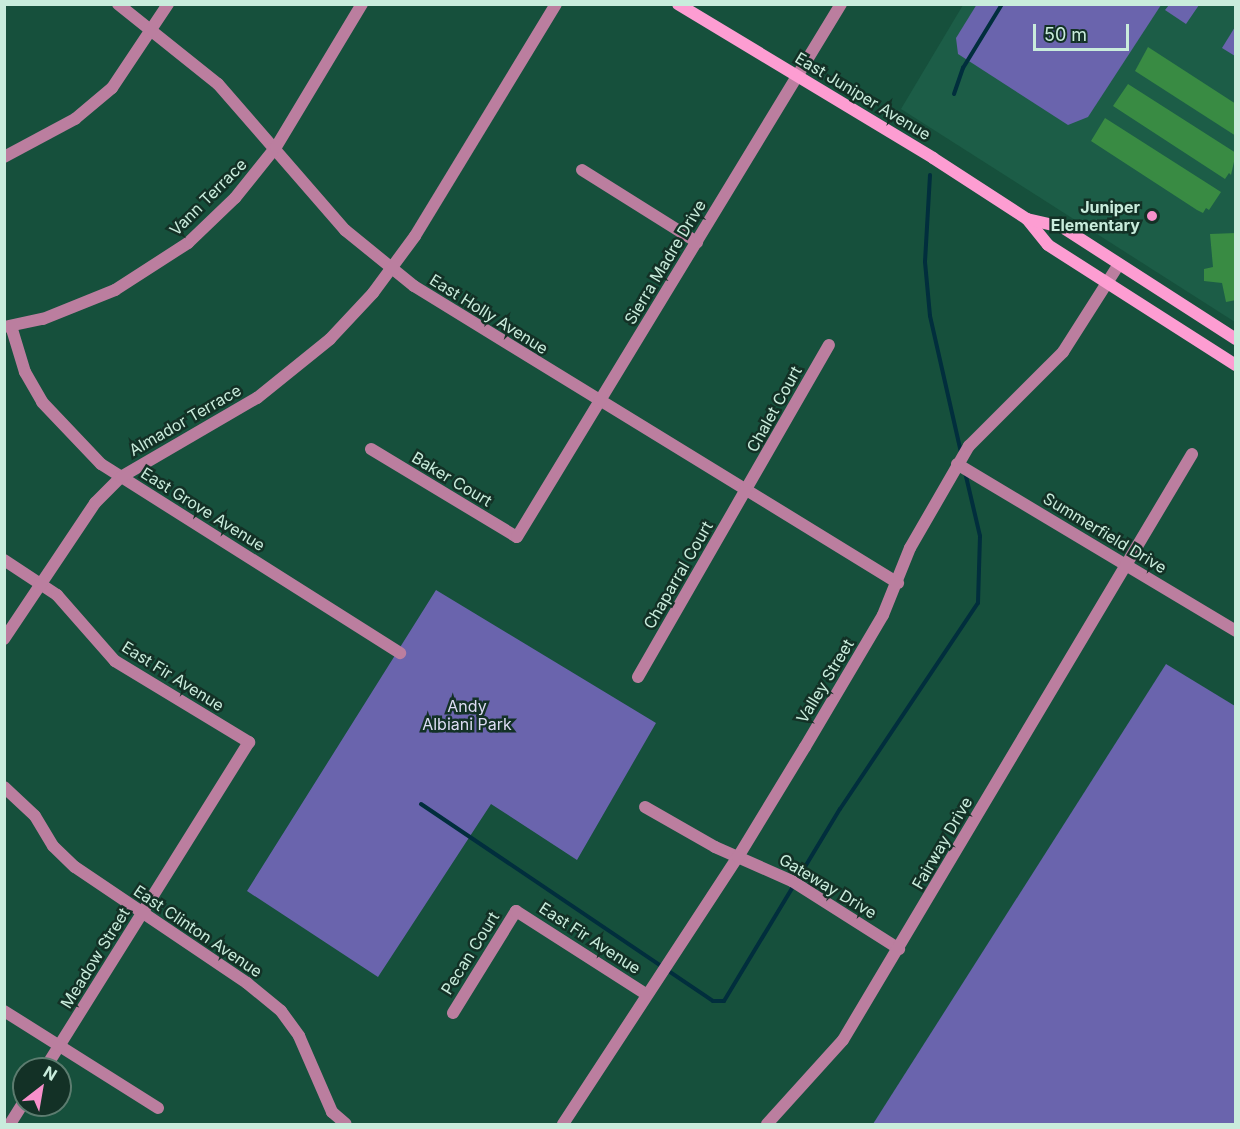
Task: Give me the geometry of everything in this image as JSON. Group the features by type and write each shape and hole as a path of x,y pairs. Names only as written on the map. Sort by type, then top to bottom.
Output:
{"street":[{"name":"East Holly Avenue","path":"118,4 154,29 218,84 276,147 339,224 392,269 599,402 898,584"},
{"path":"4,157 75,119 112,88 154,29 168,4"},
{"name":"Vann Terrace","path":"8,327 80,306 148,272 188,243 227,206 276,147 362,4"},
{"name":"Almador Terrace","path":"4,639 95,503 121,477 144,460 209,429 284,377 345,324 392,269 556,4"},
{"name":"East Juniper Avenue","path":"678,4 797,75 1027,219 1048,245 1236,365"},
{"name":"Sierra Madre Drive","path":"517,537 842,4"},
{"path":"582,170 697,242"},
{"name":"East Juniper Avenue","path":"1027,219 1062,227 1236,339"},
{"name":"Valley Street","path":"563,1125 646,994 738,857 883,615 898,584 910,548 957,465 983,430 1063,352 1119,264"},
{"name":"East Grove Avenue","path":"8,327 25,372 42,402 71,436 121,477 400,653"},
{"name":"Chalet Court","path":"747,490 829,345"},
{"name":"Baker Court","path":"371,449 517,537"},
{"name":"Fairway Drive","path":"767,1125 843,1040 1192,454"},
{"name":"Summerfield Drive","path":"957,465 1236,631"},
{"name":"Chaparral Court","path":"638,677 747,490"},
{"name":"East Fir Avenue","path":"4,561 41,582 115,661 249,742"},
{"name":"Meadow Street","path":"52,1057 249,742"},
{"name":"East Clinton Avenue","path":"4,788 35,816 53,846 75,867 248,983 281,1011 298,1036 332,1112 346,1125"},
{"name":"Gateway Drive","path":"645,807 685,832 792,881 899,949"},
{"name":"East Fir Avenue","path":"516,911 646,994"},
{"name":"Pecan Court","path":"453,1013 516,911"},
{"path":"4,1011 158,1108"}],"shaded area":[{"name":"Juniper Elementary","path":"963,5 1235,5 1235,322 901,109"}],"green space":[{"path":"977,4 1161,5 1088,117 1068,125 958,54 956,38"},
{"path":"1169,5 1199,5 1186,24 1165,10"},
{"path":"1235,27 1235,56 1222,48"},
{"name":"Andy Albiani Park","path":"436,590 656,723 577,860 491,804 378,977 247,891"},
{"path":"1166,664 1235,706 1235,1124 873,1124"}],"building":[{"path":"1148,47 1236,104 1236,136 1135,71"},
{"path":"1128,84 1236,153 1231,175 1229,173 1225,179 1113,106"},
{"path":"1105,118 1221,192 1209,210 1206,208 1203,213 1197,210 1091,141"},
{"path":"1236,233 1236,300 1226,302 1222,283 1204,281 1204,269 1213,267 1210,234"}],"waterway":[{"path":"954,94 963,68 1002,4"},
{"path":"930,175 925,262 930,316 961,453"},
{"path":"421,804 713,1001 724,1001 840,809 978,603 980,536 965,472"}],"place":[{"name":"Juniper Elementary","path":"1152,216"}]}
